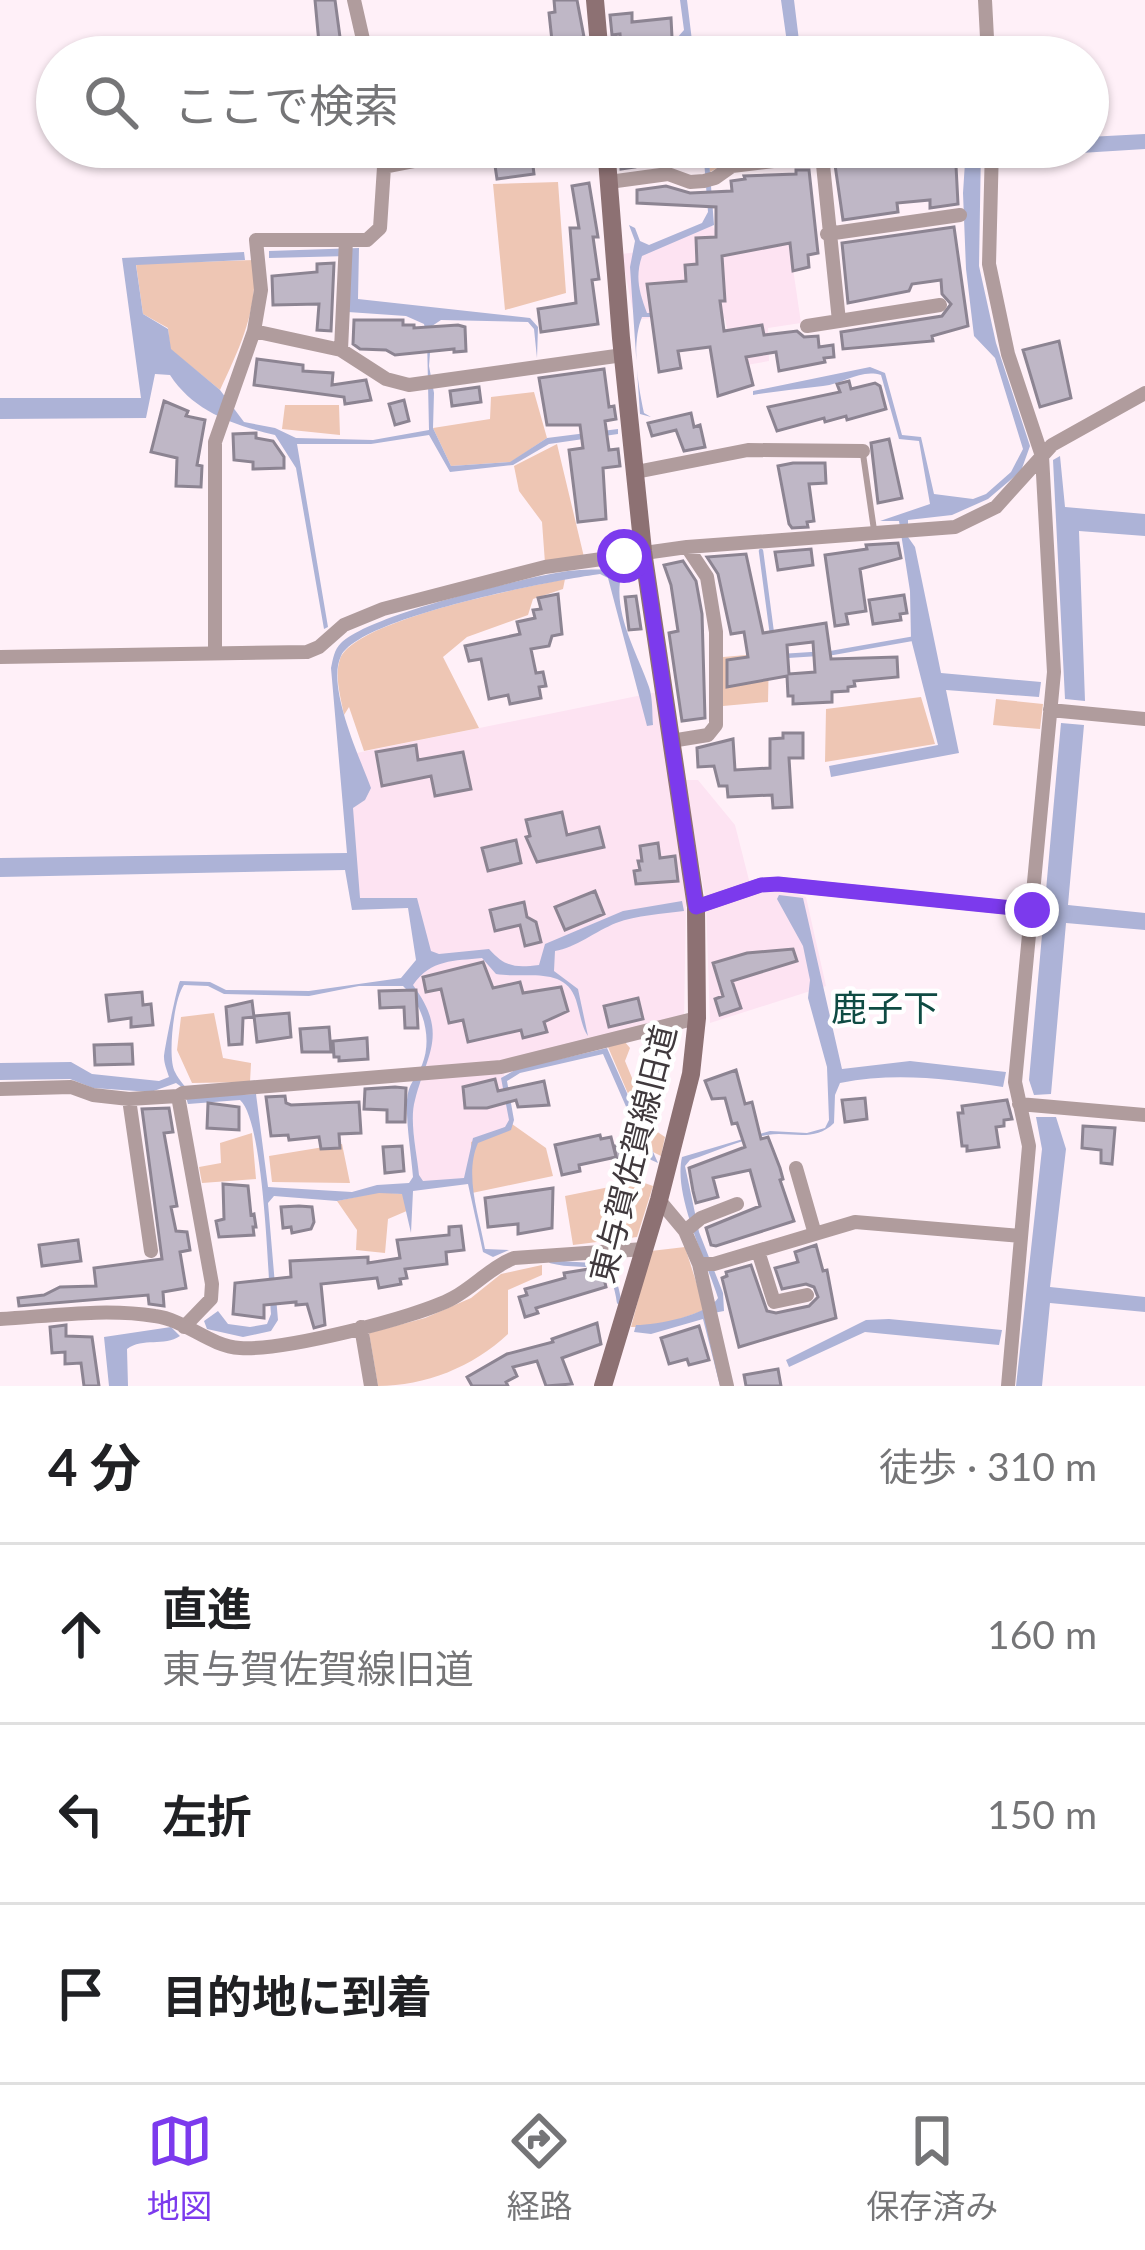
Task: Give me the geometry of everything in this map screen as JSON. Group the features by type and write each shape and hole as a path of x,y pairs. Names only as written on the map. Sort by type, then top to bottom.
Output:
{"main road":[{"path":"596,0 599,36"},
{"name":"東与賀佐賀線旧道","path":"603,1386 659,1200 691,1074 698,1018 696,907 643,551 608,168"}],"street":[{"path":"354,0 362,36"},
{"path":"985,0 987,36"},
{"path":"215,651 213,479 220,420 254,331 261,290 256,240 346,248 367,240 380,228 384,168"},
{"path":"609,182 668,174 690,182 710,180 729,168"},
{"path":"825,168 827,235 839,321"},
{"path":"991,168 989,264 1008,354 1042,456 1054,672 1016,1082 1029,1146 1008,1386"},
{"path":"827,235 960,215"},
{"path":"341,350 346,248"},
{"path":"807,326 940,305"},
{"path":"254,331 341,350 386,379 409,385 623,355"},
{"path":"0,657 307,652 344,625 383,609 545,567 643,551 874,531 941,530 980,517 1009,494 1052,445 1145,393"},
{"path":"636,472 748,450 863,451"},
{"path":"671,741 708,735 716,725 716,632 707,577 688,547"},
{"path":"1050,710 1145,719"},
{"path":"696,907 761,885 778,884 1032,910"},
{"path":"0,1089 71,1087 129,1099 429,1075 502,1067 698,1018"},
{"path":"184,1093 212,1284 211,1299 184,1327"},
{"path":"129,1099 151,1251"},
{"path":"1019,1104 1145,1115"},
{"path":"796,1168 815,1234"},
{"path":"659,1200 691,1226 705,1264 727,1386"},
{"path":"691,1226 737,1204"},
{"path":"705,1264 855,1222 1021,1236"},
{"path":"0,1319 112,1313 160,1316 222,1345 242,1348 417,1313 455,1297 498,1264 514,1258 644,1249"},
{"path":"758,1251 774,1302 807,1294"},
{"path":"361,1327 371,1386"}],"lane":[{"path":"863,451 874,531"}],"shaded area":[{"path":"558,182 566,293 505,310 493,184"},
{"path":"710,223 715,230 799,242 790,248 801,323 768,328 769,361 735,367 725,319 711,311 635,320 621,254 639,252"},
{"path":"254,260 251,311 220,390 170,349 168,328 143,314 136,264"},
{"path":"534,392 547,438 511,462 451,466 433,428 490,419 491,397"},
{"path":"285,405 339,405 340,435 282,429"},
{"path":"557,444 584,557 545,563 542,522 519,491 514,466"},
{"path":"565,579 563,589 533,599 528,615 467,637 443,657 479,728 364,751 349,707 344,715 339,687 340,659 352,645 406,619"},
{"path":"769,653 768,702 723,706 723,657"},
{"path":"657,692 686,898 684,1027 504,1074 512,1124 471,1180 419,1182 410,1102 431,1044 421,1000 405,981 425,957 411,904 355,907 342,756"},
{"path":"921,697 935,744 825,762 826,709"},
{"path":"996,699 1043,704 1040,729 993,725"},
{"path":"684,780 698,780 735,825 752,892 775,887 806,897 826,986 710,1023 706,902"},
{"path":"214,1013 223,1058 251,1063 250,1082 192,1083 177,1050 181,1017"},
{"path":"625,1042 630,1048 625,1061 653,1129 665,1137 661,1156 653,1152 608,1047"},
{"path":"512,1124 546,1148 553,1176 472,1193 471,1142"},
{"path":"252,1133 256,1179 202,1183 199,1167 221,1163 220,1143"},
{"path":"342,1144 350,1183 272,1182 269,1156"},
{"path":"639,1181 653,1186 637,1237 573,1245 565,1196"},
{"path":"379,1192 403,1194 409,1210 388,1219 385,1253 356,1250 357,1230 337,1201"},
{"path":"685,1247 705,1310 657,1327 631,1327 651,1251"},
{"path":"542,1265 542,1275 508,1290 508,1334 494,1346 431,1378 378,1386 369,1333 425,1318 471,1298 501,1274"}],"water":[{"path":"680,0 687,0 691,36 679,36 684,30"},
{"path":"781,0 794,0 798,36 786,36"},
{"path":"1145,134 1145,149 1109,151 1109,136"},
{"path":"705,168 710,168 714,225 642,256 639,284 647,313 672,312 668,317 642,317 637,364 630,267 635,241 629,225 649,245 702,223 708,212"},
{"path":"965,168 981,168 979,266 996,343 1030,446 1021,471 988,499 952,515 908,520 908,537 915,547 941,673 1041,682 1039,697 946,690 959,753 831,777 829,766 938,745 911,639 910,591 899,521 880,521 930,504 919,441 899,439 881,375 753,395 753,391 870,367 885,373 902,435 921,437 934,494 973,499 1011,472 1023,449 995,358 974,336"},
{"path":"359,248 358,299 530,318 538,327 537,358 534,329 528,322 441,320 432,326 433,428 451,466 510,462 547,438 618,429 618,434 549,444 513,465 450,472 429,435 371,444 297,444 328,627 324,629 296,468 275,435 216,415 191,399 170,375 155,374 146,418 0,419 0,398 141,398 122,258 244,252 245,260 136,265 143,314 168,329 171,349 220,390 244,422 296,438 373,440 429,430 424,324 406,316 348,312 349,256 269,258 269,251"},
{"path":"637,365 644,413 651,417 640,414"},
{"path":"1060,456 1065,507 1145,514 1145,536 1079,531 1085,701 1065,699 1053,460"},
{"path":"609,569 621,576 623,619 649,687 653,725 647,726 608,578 600,574 461,603 383,628 341,656 338,685 346,722 371,788 353,808 360,898 417,898 431,951 489,949 511,965 539,965 545,944 623,911 682,901 684,911 624,920 555,951 554,971 578,989 588,1036 571,989 553,978 496,974 482,958 444,963 420,976 413,985 433,1031 413,1108 423,1181 464,1178 473,1138 505,1127 509,1120 501,1078 517,1069 607,1048 658,1163 649,1159 603,1054 520,1073 507,1081 514,1120 511,1130 478,1143 472,1168 485,1249 509,1250 493,1257 483,1252 468,1184 413,1191 411,1233 402,1194 337,1201 274,1196 268,1203 278,1320 271,1331 243,1337 207,1329 204,1321 218,1311 228,1324 250,1327 267,1324 271,1314 260,1166 255,1137 240,1100 188,1104 176,1083 151,1092 93,1088 70,1079 0,1080 0,1063 71,1062 92,1074 159,1081 169,1077 164,1057 180,981 210,982 226,990 309,991 401,978 416,960 408,908 352,910 345,870 0,877 0,858 347,853 331,668 341,643 381,621 446,600 541,576","holes":["184,985 208,986 224,994 309,996 359,986 403,986 421,1012 426,1033 425,1055 408,1094 413,1177 409,1183 352,1192 268,1187 256,1094 192,1097 173,1065 180,992"]},
{"path":"1061,723 1084,725 1068,905 1145,913 1145,930 1066,923 1051,1094 1034,1095 1029,1080"},
{"path":"779,895 803,898 842,1069 910,1061 1006,1072 1003,1087 901,1077 840,1083 834,1123 826,1129 810,1135 758,1137 690,1160 685,1166 699,1232 723,1293 724,1311 708,1314 724,1386 720,1386 703,1319 651,1334 634,1332 636,1325 693,1314 718,1298 686,1208 682,1157 770,1131 807,1133 825,1128 829,1120 827,1067 808,998 810,980 803,946"},
{"path":"1036,1117 1056,1117 1066,1149 1050,1287 1145,1297 1145,1312 1050,1303 1042,1386 1016,1386 1042,1149"},
{"path":"866,1320 1002,1330 999,1345 865,1332 789,1367 786,1360"},
{"path":"171,1327 180,1336 127,1349 128,1386 109,1386 104,1337"}],"building":[{"path":"315,0 335,0 340,36 318,36"},
{"path":"554,0 577,0 584,36 551,36 549,13 555,12"},
{"path":"632,13 632,22 671,18 672,36 612,35 610,15"},
{"path":"495,168 533,168 534,174 497,179"},
{"path":"835,168 956,168 958,204 930,208 930,200 897,203 898,212 843,220"},
{"path":"796,170 809,170 818,253 808,255 809,267 793,271 790,243 722,256 724,331 762,325 764,335 797,331 804,337 818,336 819,347 833,345 834,357 779,371 776,352 746,357 753,385 718,396 710,347 678,351 681,368 659,372 647,284 686,281 685,265 697,264 696,238 716,237 716,207 637,203 637,190 666,186 690,193 732,191 731,181 744,176 796,174"},
{"path":"589,183 598,237 593,237 599,279 592,280 598,324 541,332 538,309 576,303 570,228 579,228 572,186"},
{"path":"954,227 968,326 932,336 933,341 843,349 841,332 942,316 951,304 942,294 941,280 848,303 842,243"},
{"path":"334,263 331,331 317,330 319,304 273,305 272,276 317,272 317,264"},
{"path":"354,320 403,320 403,325 414,328 458,325 465,327 466,351 395,355 360,349 353,344"},
{"path":"1059,341 1071,398 1040,407 1023,350"},
{"path":"257,359 333,373 332,385 366,380 371,400 345,404 344,397 254,385"},
{"path":"604,369 609,407 614,406 616,419 605,421 609,450 618,449 620,466 603,468 606,519 578,522 569,450 583,448 580,425 547,425 539,378"},
{"path":"849,381 851,389 880,386 886,409 777,431 768,407 840,392 837,384"},
{"path":"479,387 481,402 452,406 450,391"},
{"path":"404,400 409,421 395,425 389,404"},
{"path":"164,401 188,411 186,416 205,420 197,465 202,466 201,487 176,486 177,458 151,452"},
{"path":"691,413 694,427 700,425 705,447 684,451 676,430 652,436 648,423"},
{"path":"256,433 256,438 273,441 284,457 284,468 253,469 253,462 234,460 233,434"},
{"path":"889,439 902,498 878,503 871,443"},
{"path":"825,463 826,483 809,484 814,521 807,522 808,527 789,524 778,466"},
{"path":"898,543 901,558 860,569 866,611 846,614 848,624 835,626 825,555"},
{"path":"811,549 813,565 778,570 775,552"},
{"path":"746,554 763,633 826,623 831,659 897,657 898,677 854,681 848,691 832,692 832,702 793,704 787,676 727,687 727,660 748,657 744,632 731,634 718,574 707,557","holes":["813,642 815,672 789,674 787,645"]},
{"path":"683,561 696,581 702,614 705,718 682,721 669,633 678,631 664,565"},
{"path":"558,594 562,634 552,636 549,646 531,649 536,673 543,672 546,686 539,687 541,698 510,704 508,695 489,699 481,659 469,661 465,646 520,634 517,622 535,618 533,610 541,609 538,598"},
{"path":"904,595 907,613 900,614 901,620 873,624 869,600"},
{"path":"636,596 641,629 629,630 625,597"},
{"path":"783,733 803,733 803,758 789,758 792,807 773,808 772,795 728,797 727,786 719,786 714,766 698,767 697,748 733,739 735,770 770,768 770,739 783,738"},
{"path":"416,745 418,760 463,752 471,789 435,796 431,776 382,786 376,752"},
{"path":"562,812 567,835 599,827 604,847 537,862 526,837 530,836 526,820"},
{"path":"516,840 521,863 488,871 482,848"},
{"path":"658,843 660,858 675,856 678,881 636,884 640,846"},
{"path":"595,891 604,914 565,930 555,907"},
{"path":"524,902 541,942 525,946 520,925 495,931 490,910"},
{"path":"793,949 797,961 732,981 741,1008 720,1015 715,999 723,996 713,963 747,953"},
{"path":"483,962 493,988 520,982 523,993 561,987 568,1011 544,1022 547,1032 523,1038 521,1030 468,1042 463,1020 449,1023 441,989 426,992 423,977"},
{"path":"416,990 418,1028 405,1028 404,1007 380,1008 379,991"},
{"path":"142,992 143,1005 151,1004 153,1025 131,1027 131,1018 109,1021 106,995"},
{"path":"638,998 643,1019 609,1027 604,1006"},
{"path":"252,1001 254,1017 243,1018 242,1044 229,1045 226,1007"},
{"path":"289,1013 291,1037 257,1042 254,1016"},
{"path":"329,1027 331,1052 302,1052 300,1029"},
{"path":"367,1038 368,1059 339,1061 334,1057 333,1041"},
{"path":"132,1044 133,1064 95,1065 94,1045"},
{"path":"651,1064 661,1074 651,1084 641,1074"},
{"path":"736,1070 745,1104 752,1102 761,1139 768,1137 780,1168 794,1221 716,1246 711,1245 706,1228 760,1206 750,1170 713,1178 718,1197 696,1203 693,1191 689,1168 745,1147 725,1098 712,1099 705,1081"},
{"path":"495,1079 498,1091 544,1081 549,1105 518,1107 516,1100 465,1108 463,1087"},
{"path":"406,1088 405,1122 387,1122 387,1110 364,1109 365,1089"},
{"path":"285,1096 291,1105 359,1102 361,1133 339,1134 340,1148 321,1149 319,1137 289,1140 288,1135 271,1136 266,1097"},
{"path":"865,1098 867,1119 845,1122 842,1100"},
{"path":"1007,1100 1012,1119 996,1127 999,1147 967,1151 962,1146 958,1113 963,1113 962,1106"},
{"path":"208,1103 239,1107 239,1130 207,1128"},
{"path":"169,1108 173,1132 164,1133 177,1206 171,1207 176,1231 187,1232 190,1250 180,1252 186,1288 163,1292 164,1306 149,1304 148,1295 19,1306 18,1298 44,1295 60,1287 96,1286 94,1268 162,1259 142,1109"},
{"path":"1083,1126 1115,1128 1112,1164 1101,1163 1101,1150 1082,1148"},
{"path":"600,1135 601,1139 611,1137 616,1157 579,1165 580,1171 562,1175 555,1145"},
{"path":"626,1143 632,1168 619,1170 614,1146"},
{"path":"402,1146 404,1171 385,1173 383,1147"},
{"path":"223,1184 248,1186 254,1235 219,1237 216,1221 224,1219"},
{"path":"553,1188 552,1228 518,1234 518,1224 488,1227 485,1198"},
{"path":"281,1207 312,1207 314,1222 311,1229 292,1233 291,1227 283,1228"},
{"path":"461,1226 464,1250 446,1252 447,1264 405,1269 407,1278 400,1279 401,1284 379,1288 377,1278 321,1284 325,1325 314,1328 307,1304 296,1302 264,1305 264,1318 233,1314 235,1283 291,1277 290,1261 368,1257 368,1263 400,1258 397,1240 449,1235 449,1227"},
{"path":"78,1240 81,1261 42,1266 39,1245"},
{"path":"816,1245 823,1271 827,1270 836,1318 739,1347 722,1278 726,1272 751,1265 767,1311 809,1306 818,1297 814,1287 782,1289 775,1268 798,1262 795,1252"},
{"path":"595,1268 596,1273 602,1271 606,1287 536,1308 538,1313 525,1317 519,1297 527,1295 525,1289 565,1278 564,1273"},
{"path":"597,1323 601,1344 562,1358 572,1384 546,1386 537,1361 513,1367 517,1376 506,1382 508,1386 472,1386 467,1377 507,1354 553,1342"},
{"path":"66,1325 66,1336 92,1337 99,1386 84,1386 81,1363 65,1364 65,1352 52,1353 50,1327"},
{"path":"699,1326 709,1360 669,1364 661,1338"},
{"path":"778,1369 781,1386 746,1386 744,1375"}],"waterway":[{"path":"761,551 772,634"},
{"path":"826,654 911,639"},
{"path":"784,656 815,654"},
{"path":"551,1261 604,1269 611,1275 619,1302"}],"district":[{"name":"鹿子下","path":"885,1008"}],"route":[{"path":"624,556 643,551 696,907 761,885 778,884 1032,910"}]}
